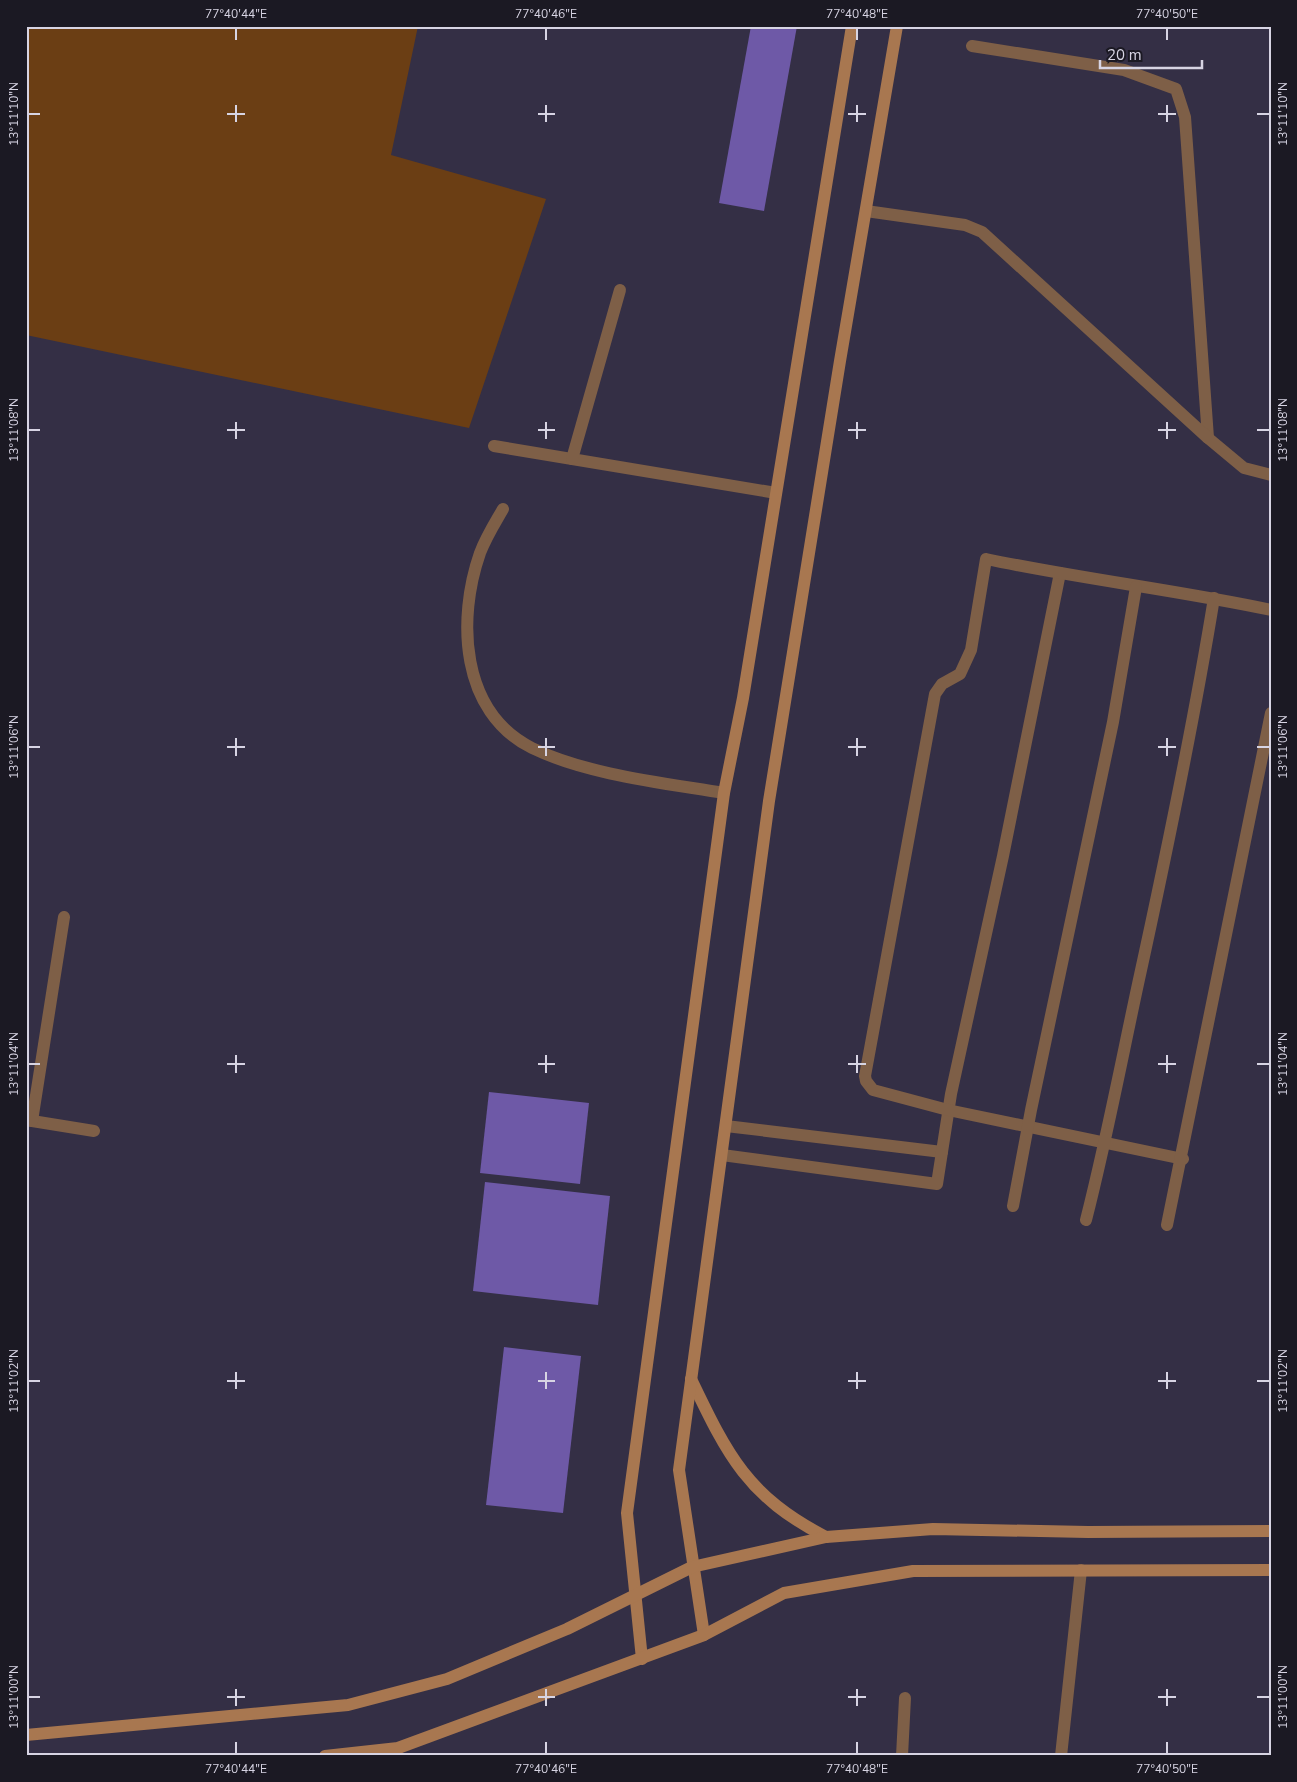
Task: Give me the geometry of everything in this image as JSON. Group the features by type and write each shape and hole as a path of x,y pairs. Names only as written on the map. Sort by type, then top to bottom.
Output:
{"main road":[{"path":"642,1659 627,1513 724,793 743,698 852,26"},
{"path":"704,1635 692,1567 679,1470 769,801 897,26"},
{"path":"692,1379 728,1452 747,1479 770,1502 796,1522 826,1537"},
{"path":"26,1735 348,1705 447,1679 567,1629 692,1567 826,1537 933,1529 1088,1532 1271,1532"},
{"path":"325,1756 398,1748 704,1635 784,1593 793,1591 913,1571 1271,1570"}],"street":[{"path":"972,46 1124,70 1176,89 1185,117 1208,438"},
{"path":"866,211 965,225 982,232 1208,438 1244,468 1271,475"},
{"path":"572,459 620,290"},
{"path":"494,446 776,494"},
{"path":"503,509 480,553 466,614 467,644 474,678 488,708 504,728 532,748 573,763 636,779 724,793"},
{"path":"1182,1159 948,1110 873,1090 866,1081 865,1076 928,723 935,694 942,684 960,674 971,650 986,559 1136,587 1214,598 1271,610"},
{"path":"722,1155 937,1184 948,1110 1003,856 1060,573"},
{"path":"1013,1206 1113,722 1136,587"},
{"path":"1086,1220 1105,1143 1200,683 1214,598"},
{"path":"1167,1225 1182,1159 1271,714"},
{"path":"64,916 29,1121 94,1131"},
{"path":"726,1126 942,1152"},
{"path":"1061,1756 1081,1570"},
{"path":"902,1756 905,1698"}],"shaded area":[{"path":"26,26 418,26 391,155 546,199 469,428 26,335"}],"building":[{"path":"751,26 797,26 764,211 719,203"},
{"path":"489,1092 589,1103 580,1184 480,1173"},
{"path":"485,1182 610,1196 598,1305 473,1291"},
{"path":"504,1347 581,1356 563,1513 486,1505"}]}
